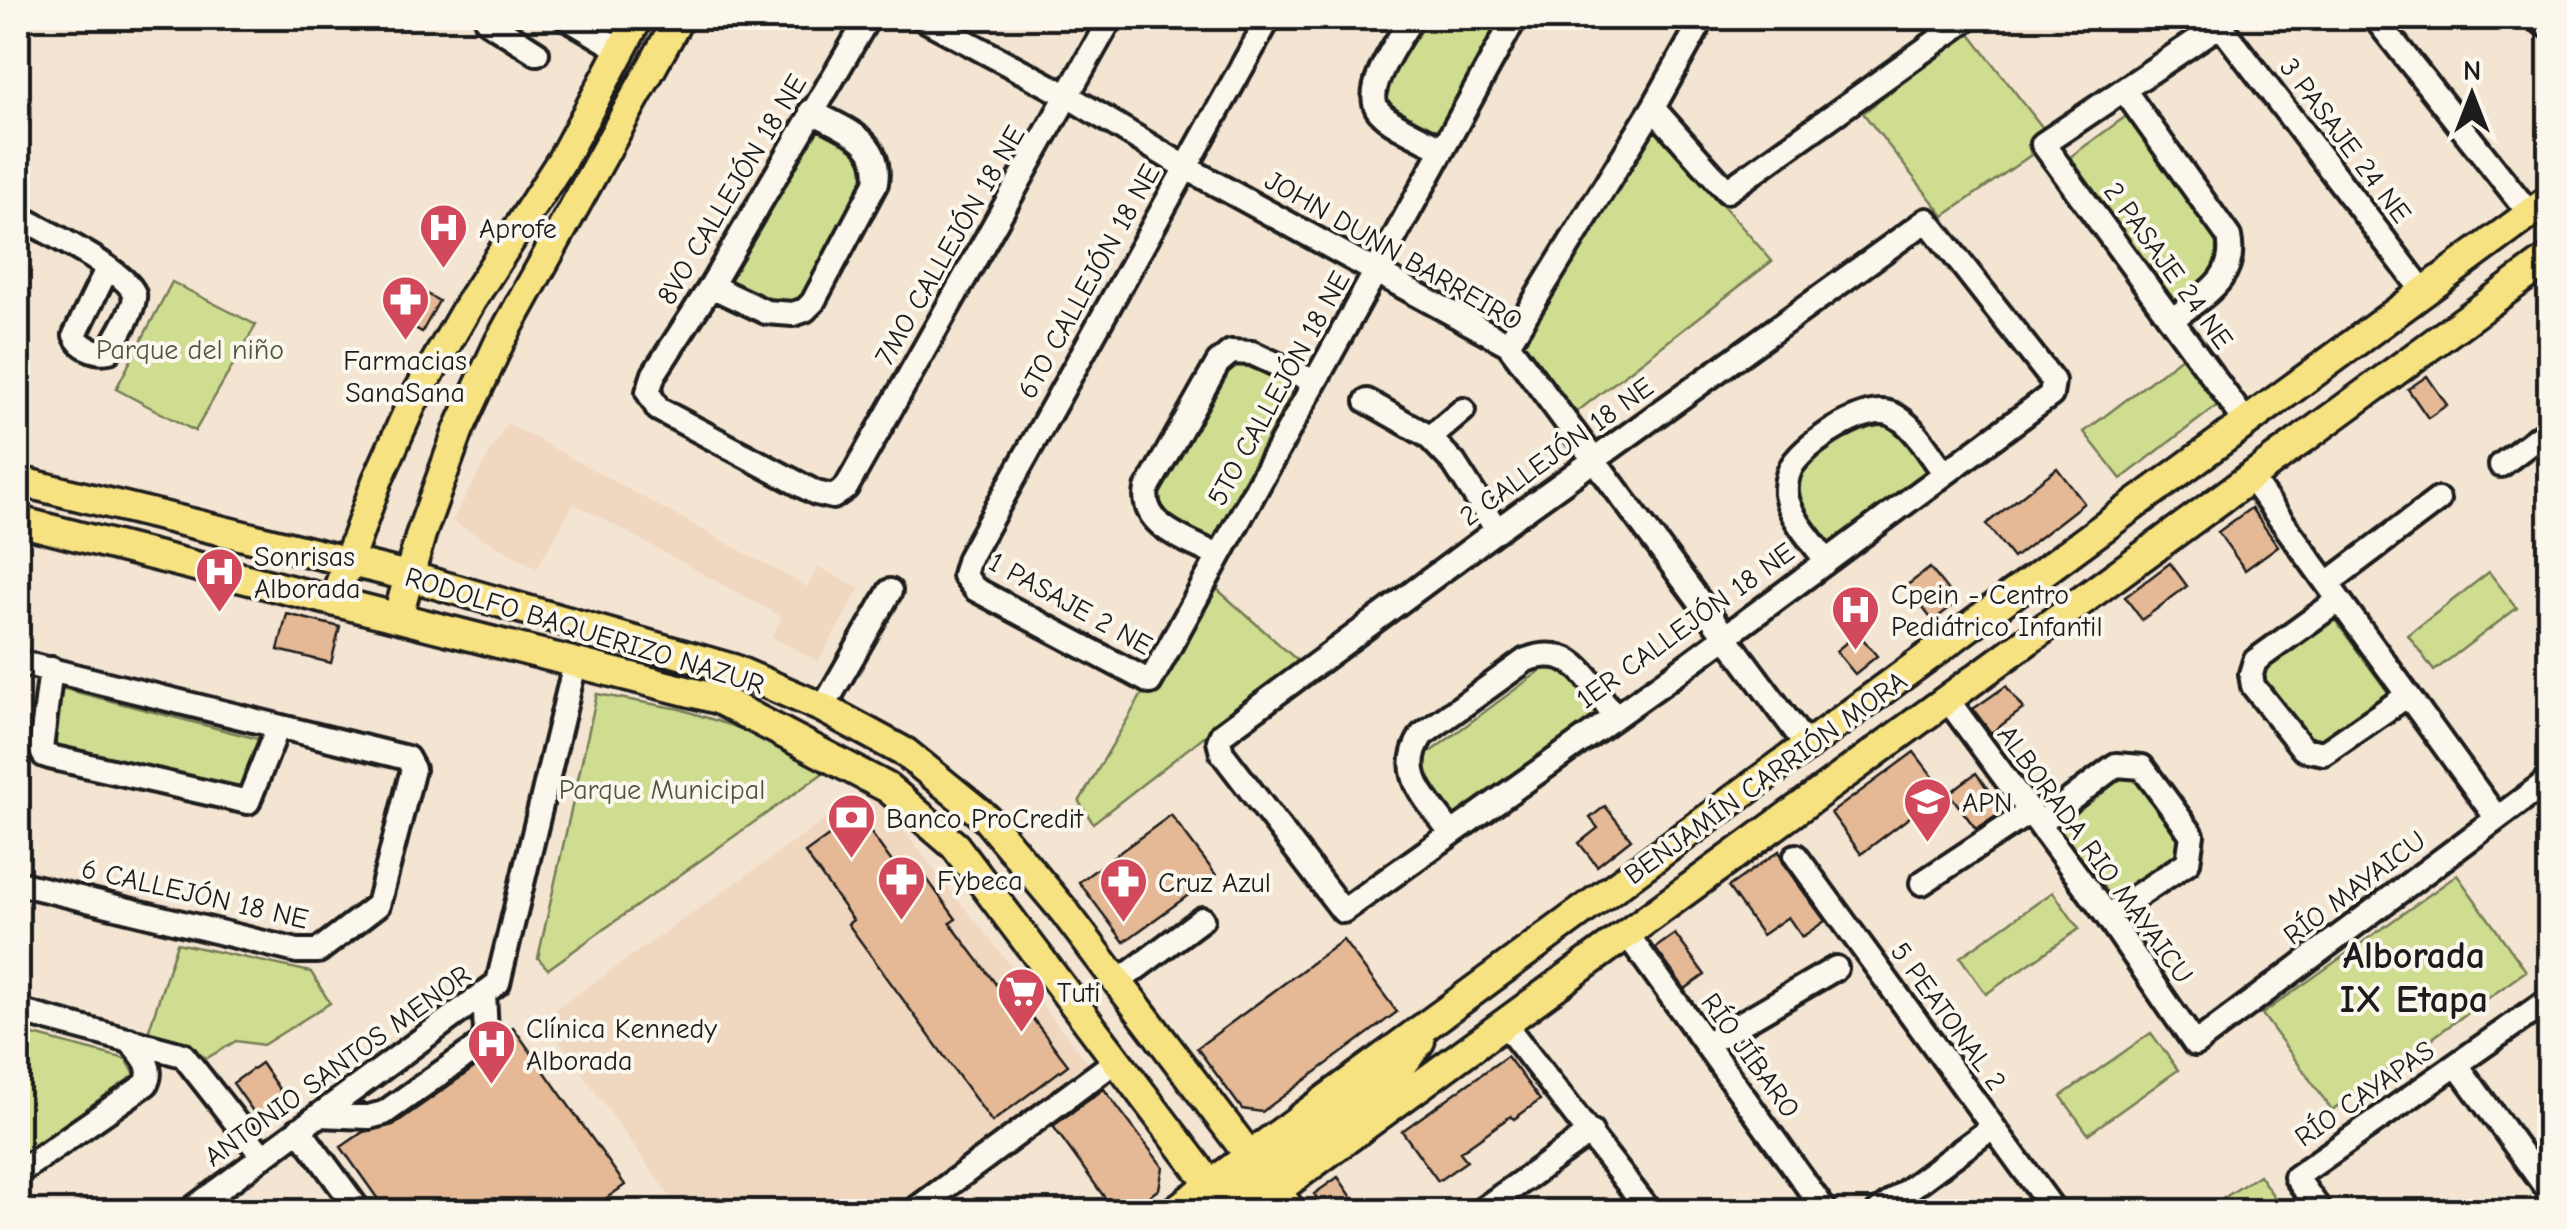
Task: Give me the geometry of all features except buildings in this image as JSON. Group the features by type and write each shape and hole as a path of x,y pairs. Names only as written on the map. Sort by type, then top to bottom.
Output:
{"main road":[{"path":"334,602 376,481 412,403 471,300 562,160 638,18"},
{"path":"398,616 459,428 500,341 678,18"},
{"name":"BENJAMÍN CARRIÓN MORA","path":"1242,1194 1437,1018 2540,206"},
{"name":"BENJAMÍN CARRIÓN MORA","path":"1173,1212 1242,1194 1504,1024 2550,258"},
{"name":"RODOLFO BAQUERIZO NAZUR","path":"18,480 408,576 752,675 906,753 986,818 1118,982 1242,1194"},
{"name":"RODOLFO BAQUERIZO NAZUR","path":"18,521 718,699 888,788 954,846 1146,1099 1242,1194"},
{"path":"1626,934 1612,904 1664,862 1689,832"},
{"path":"1504,1024 1510,1012 1557,973 1558,957 1546,938"}],"street":[{"path":"486,18 537,53"},
{"path":"566,18 621,50"},
{"name":"8VO CALLEJÓN 18 NE","path":"648,392 654,374 711,286 868,18"},
{"name":"JOHN DUNN BARREIRO","path":"922,18 1508,344 1806,746"},
{"name":"7MO CALLEJÓN 18 NE","path":"648,392 658,409 816,493 833,497 846,488 1111,18"},
{"name":"6TO CALLEJÓN 18 NE","path":"964,575 969,558 1269,18"},
{"path":"1412,18 1375,84 1374,102 1384,116 1442,148"},
{"name":"5TO CALLEJÓN 18 NE","path":"1150,682 1515,18"},
{"path":"1508,344 1654,108 1703,18"},
{"path":"1654,108 1727,191 1969,18"},
{"path":"2375,18 2540,206"},
{"path":"2534,18 2550,26"},
{"name":"3 PASAJE 24 NE","path":"2124,90 2220,25 2424,292"},
{"path":"2124,90 2229,238 2231,263 2225,276 2172,320"},
{"name":"2 PASAJE 24 NE","path":"2124,90 2043,144 2246,422"},
{"path":"711,286 781,315 793,314 812,302 876,183 878,168 868,144 812,111"},
{"path":"18,216 98,262"},
{"name":"2 CALLEJÓN 18 NE","path":"1342,911 1222,753 1222,734 1497,530 1928,220 2052,382"},
{"path":"1218,556 1152,520 1146,506 1147,490 1218,363 1231,352 1252,352 1313,382"},
{"name":"1ER CALLEJÓN 18 NE","path":"1342,911 1667,680 1724,634 2052,395 2052,382"},
{"path":"1366,402 1430,438 1454,463 1497,530"},
{"path":"1430,438 1463,410"},
{"path":"1826,560 1793,514 1786,493 1788,474 1798,457 1852,418 1872,411 1890,412 1907,424 1944,472"},
{"path":"2501,464 2550,428"},
{"path":"2250,477 2496,817"},
{"path":"2408,695 2324,753 2303,749 2253,686 2251,674 2255,661 2438,500"},
{"name":"1 PASAJE 2 NE","path":"964,575 975,589 1150,682"},
{"path":"822,708 890,591"},
{"path":"1451,833 1414,779 1410,766 1412,750 1422,736 1526,660 1542,654 1559,654 1575,663 1613,716"},
{"path":"18,662 51,670 278,727 248,802 44,755 41,749 51,670"},
{"name":"ANTONIO SANTOS MENOR","path":"188,1212 498,983 575,664"},
{"name":"ALBORADA RIO MAYAICU","path":"1947,699 2108,916 2195,1044"},
{"name":"6 CALLEJÓN 18 NE","path":"18,883 297,951 318,951 378,905 414,769 407,758 278,727"},
{"path":"1922,883 2116,765 2129,764 2142,767 2192,834 2188,862 2108,916"},
{"name":"RÍO MAYAICU","path":"2195,1044 2550,779"},
{"name":"5 PEATONAL 2","path":"1796,856 2055,1212"},
{"path":"1118,982 1202,918"},
{"name":"RÍO JÍBARO","path":"1626,934 1826,1212"},
{"path":"1706,1044 1836,968"},
{"path":"319,1115 369,1117 384,1113 482,1044 486,1034 484,994"},
{"name":"RÍO CAYAPAS","path":"2321,1212 2296,1178 2550,999"},
{"path":"18,1011 182,1055 263,1157"},
{"path":"1504,1024 1592,1132 1650,1212"},
{"path":"18,1174 146,1084 149,1067 129,1040"},
{"path":"912,1212 1116,1060"},
{"path":"2457,1065 2550,1193"},
{"path":"1878,1212 1993,1128"},
{"path":"300,1129 360,1212"},
{"path":"1479,1212 1592,1132"}],"shaded area":[{"path":"507,423 807,587 819,567 859,589 818,662 772,637 782,617 574,503 537,568 452,521"},
{"path":"870,789 1092,1068 885,1211 680,1211 543,1018"}],"green space":[{"path":"1424,18 1500,18 1435,137 1382,100 1383,91"},
{"path":"1969,33 2046,132 2028,145 2031,155 1944,216 1863,113"},
{"path":"2129,114 2216,239 2216,272 2174,304 2070,157"},
{"path":"812,126 863,153 868,175 801,299 772,304 725,280"},
{"path":"1654,127 1772,261 1574,414 1521,342"},
{"name":"Parque del niño","path":"172,282 256,325 195,431 116,389"},
{"path":"2182,357 2219,404 2121,479 2084,432"},
{"path":"1255,360 1297,383 1210,544 1163,519 1155,495 1230,364"},
{"path":"1894,422 1935,470 1827,553 1796,510 1798,468 1861,425"},
{"path":"2489,572 2517,608 2434,671 2408,635"},
{"path":"1208,581 1299,662 1093,823 1079,802"},
{"path":"2332,616 2390,695 2324,742 2306,739 2262,683 2264,664"},
{"path":"1551,663 1576,677 1605,714 1452,824 1418,765 1426,755"},
{"path":"61,688 262,740 245,803 44,751"},
{"name":"Parque Municipal","path":"597,694 680,709 742,729 826,771 548,969 538,958"},
{"path":"2116,773 2139,774 2184,835 2179,858 2113,901 2053,821"},
{"path":"2457,875 2526,971 2332,1110 2262,1014"},
{"path":"2053,892 2079,929 1986,994 1960,957"},
{"path":"177,943 311,972 330,1003 263,1045 236,1041 207,1058 148,1033"},
{"path":"18,1031 126,1059 138,1080 18,1160"},
{"path":"2151,1033 2178,1070 2088,1134 2061,1096"},
{"path":"2259,1175 2284,1211 2204,1211"}],"place":[{"name":"Aprofe","path":"444,270"},
{"name":"Farmacias SanaSana","path":"405,342"},
{"name":"Sonrisas Alborada","path":"219,614"},
{"name":"Cpein - Centro Pediátrico Infantil","path":"1856,652"},
{"name":"APN","path":"1927,844"},
{"name":"Banco ProCredit","path":"851,860"},
{"name":"Fybeca","path":"902,922"},
{"name":"Cruz Azul","path":"1123,924"},
{"name":"Tuti","path":"1022,1034"},
{"name":"Clínica Kennedy Alborada","path":"491,1086"}],"district":[{"name":"Alborada IX Etapa","path":"2414,977"}]}
